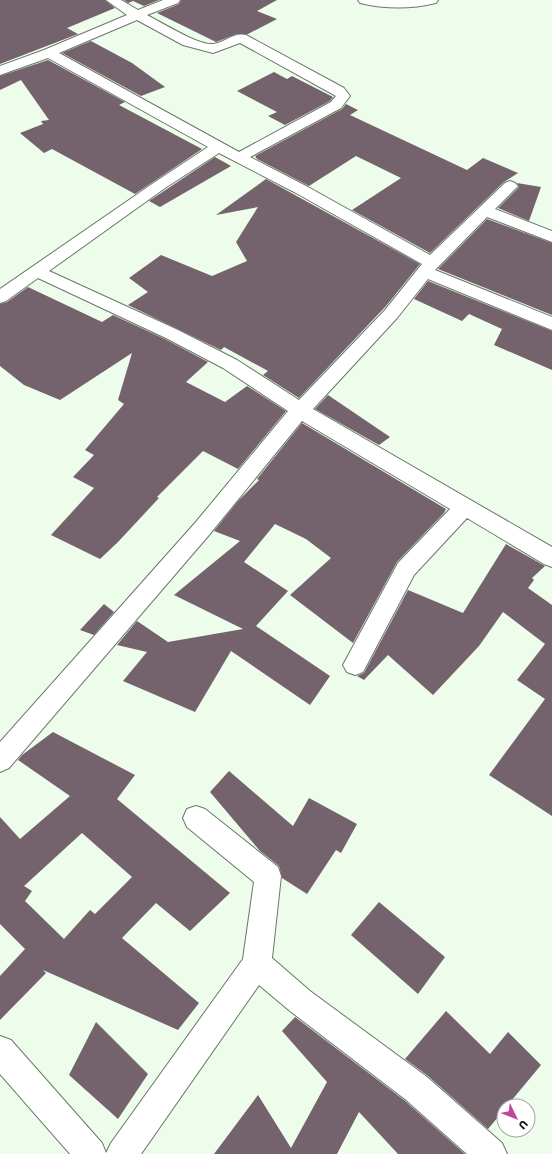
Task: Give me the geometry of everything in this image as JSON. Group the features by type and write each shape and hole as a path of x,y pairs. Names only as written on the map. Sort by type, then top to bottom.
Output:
{"street":[{"path":"112,0 188,42 213,49 241,38 339,91 343,96 336,105 238,158"},
{"path":"0,70 49,52 174,0"},
{"path":"364,0 374,3 396,4 432,0"},
{"path":"49,52 238,158 302,190 428,267 552,324"},
{"path":"0,297 160,185 218,147"},
{"path":"0,760 202,529 301,409 391,314 428,267 510,186"},
{"path":"485,211 552,236"},
{"path":"36,271 172,334 230,364 321,423 552,558"},
{"path":"355,665 406,569 466,507"},
{"path":"122,1154 257,964 268,876 196,818"},
{"path":"257,964 300,1001 416,1088 491,1154"},
{"path":"0,1051 91,1154"}],"building":[{"path":"0,0 105,0 115,8 67,28 78,34 0,64"},
{"path":"124,0 159,0 144,6 133,1 128,3"},
{"path":"181,0 277,0 257,11 277,19 248,34 237,34 216,42 157,13 179,4"},
{"path":"91,41 132,63 165,87 141,96 62,53"},
{"path":"48,60 125,102 119,105 202,149 135,194 52,149 44,153 20,133 43,124 41,121 49,120 21,80 0,90 0,76"},
{"path":"274,72 287,79 292,76 333,97 330,101 285,125 268,116 277,112 237,91"},
{"path":"346,104 358,110 350,115 467,170 483,158 518,173 504,182 430,253 352,210 401,178 356,156 309,186 257,159 255,156 342,109"},
{"path":"215,157 231,166 160,207 149,201"},
{"path":"266,179 420,264 386,306 299,398 263,375 268,371 224,347 221,350 128,305 148,292 129,278 161,255 212,276 247,261 236,242 258,207 216,215"},
{"path":"517,183 541,187 529,221 498,208 519,187"},
{"path":"487,219 552,243 552,315 438,269"},
{"path":"428,281 552,331 552,370 494,345 502,329 469,314 462,321 414,299"},
{"path":"28,287 102,322 113,315 165,339 208,362 186,382 225,402 247,386 286,411 238,469 203,451 157,497 159,498 100,559 51,535 94,488 73,477 94,455 85,450 124,404 118,400 132,353 60,400 24,385 0,366 0,304 7,302"},
{"path":"328,395 390,437 379,445 315,409"},
{"path":"302,423 446,509 444,513 397,562 353,643 290,595 331,558 306,539 275,524 244,562 288,591 256,626 330,676 310,705 231,651 195,712 123,681 147,652 117,645 137,621 168,642 243,629 174,595 240,541 214,531 238,501 259,480 257,479"},
{"path":"506,544 545,566 532,578 534,580 528,588 552,605 552,816 489,775 545,699 517,680 545,644 503,612 479,646 433,695 388,655 364,680 357,676 364,673 408,590 463,613"},
{"path":"104,604 114,612 94,635 80,630"},
{"path":"53,732 135,775 117,799 230,893 190,931 156,903 122,938 199,1003 178,1030 43,970 46,973 0,1020 0,976 25,949 0,924 0,817 20,839 70,796 18,760 22,755","holes":["82,833 132,877 95,914 90,910 64,939 25,901 32,891 24,886"]},
{"path":"229,771 293,826 309,798 357,824 341,853 336,850 307,894 282,878 279,866 260,851 210,792"},
{"path":"379,902 445,957 418,994 351,935"},
{"path":"446,1011 490,1054 508,1032 541,1065 514,1098 496,1098 496,1120 488,1129 428,1076 405,1059"},
{"path":"295,1017 404,1100 465,1154 398,1154 359,1112 337,1154 214,1154 258,1095 291,1148 327,1082 282,1031"},
{"path":"96,1022 148,1074 118,1119 69,1075"}]}
